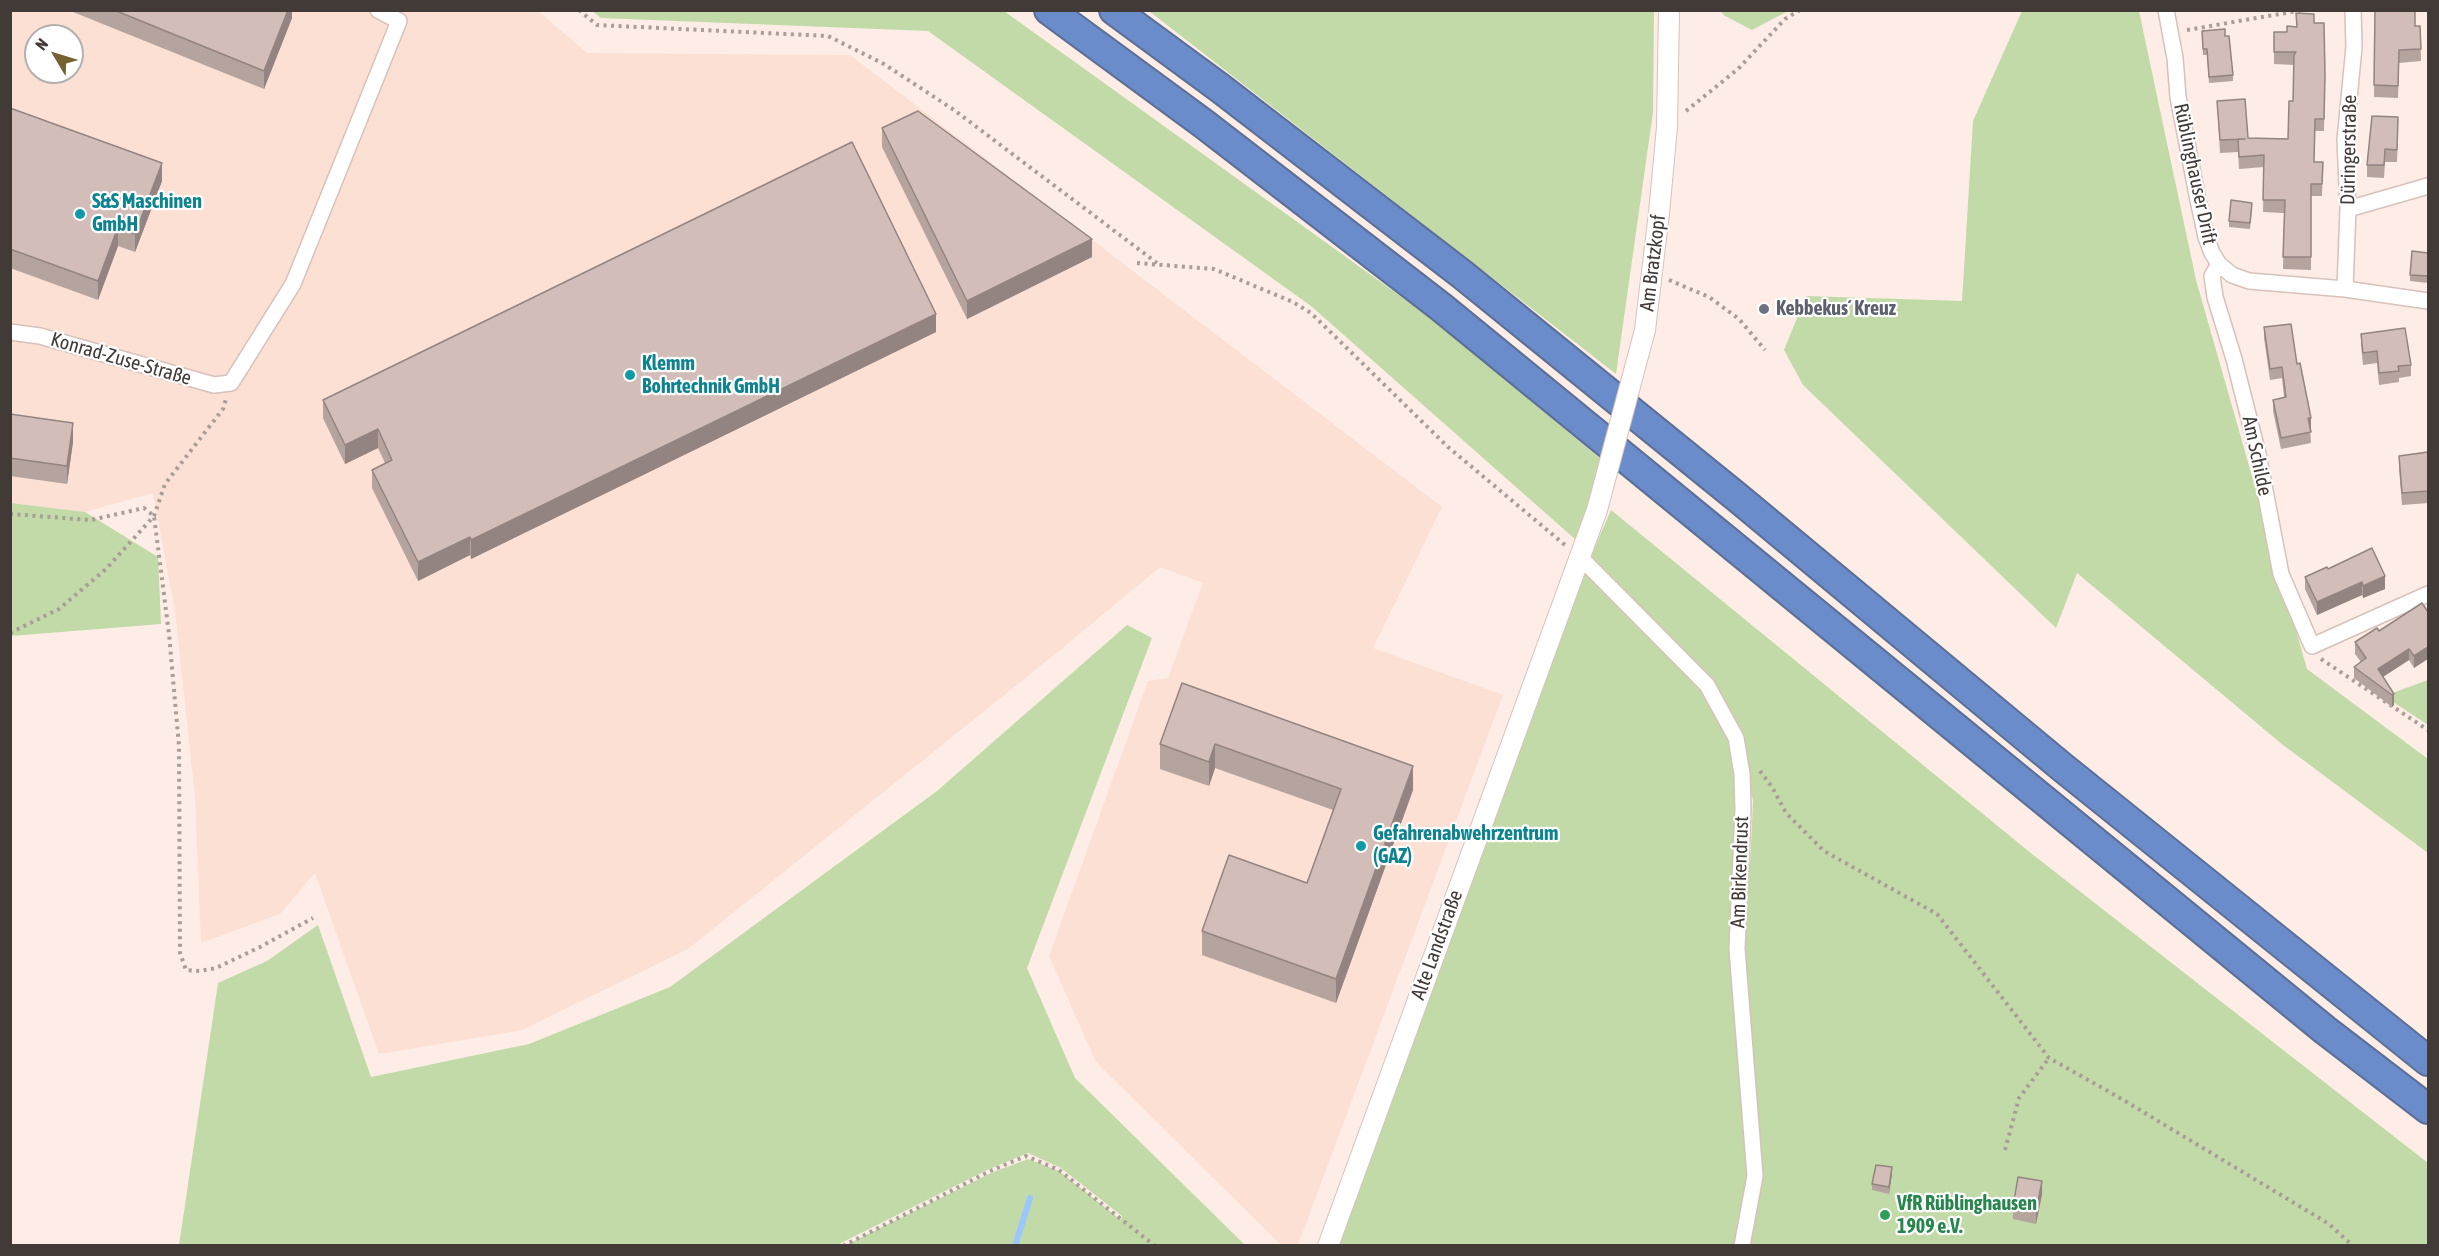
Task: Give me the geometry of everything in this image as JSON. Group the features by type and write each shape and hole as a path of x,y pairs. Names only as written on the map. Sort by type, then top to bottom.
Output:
{"highway":[{"path":"1049,10 1204,124 1440,307 2260,978 2428,1109"},
{"path":"1114,10 1220,88 1463,275 1747,506 2071,775 2428,1061"}],"street":[{"path":"231,383 293,284 399,21 378,10"},
{"name":"Am Bratzkopf","path":"1597,510 1645,330 1667,127 1670,10"},
{"name":"Rüblinghauser Drift","path":"2166,10 2175,58 2178,97 2200,209 2212,253 2219,264 2232,275 2249,281 2345,289 2428,301"},
{"name":"Düringerstraße","path":"2345,289 2348,209 2345,140 2354,47 2353,10"},
{"path":"2348,209 2428,186"},
{"name":"Am Schilde","path":"2219,264 2212,276 2215,297 2234,359 2258,454 2281,574 2312,646"},
{"name":"Konrad-Zuse-Straße","path":"10,332 40,336 214,385 231,383"},
{"name":"Alte Landstraße","path":"1328,1245 1597,510"},
{"name":"Am Birkendrust","path":"1580,557 1707,686 1737,738 1742,774 1743,808 1737,949 1755,1176 1742,1245"},
{"path":"2312,646 2428,594"}],"path":[{"path":"579,10 597,25 828,36 884,64 954,110 1157,263"},
{"path":"1667,127 1738,69 1785,19 1800,10"},
{"path":"2202,27 2303,10"},
{"path":"1137,263 1214,269 1293,302 1311,313 1448,447 1580,557"},
{"path":"1668,279 1716,302 1739,319 1765,350"},
{"path":"10,633 59,609 106,569 154,516 165,484 223,409 231,383"},
{"path":"10,514 91,520 144,508 154,516 169,634 178,746 180,953 186,970 200,971 216,968 313,918"},
{"path":"2312,646 2317,656 2428,730"},
{"path":"1758,768 1772,787 1786,813 1824,851 1937,914 2049,1058 2115,1095 2329,1224 2353,1245"},
{"path":"2005,1150 2019,1098 2049,1058"},
{"path":"843,1245 990,1171 1026,1156 1059,1170 1155,1245"}],"shaded area":[{"path":"11,11 538,11 587,53 850,55 1442,507 1373,648 1503,695 1298,1245 1281,1245 1096,1062 1049,956 1148,681 1168,678 1203,583 1160,567 688,949 522,1030 379,1054 315,873 280,914 201,943 195,797 175,611 153,493 85,512 11,503"}],"green space":[{"path":"592,11 1004,11 1435,321 1602,460 1576,540 1311,306 928,31 601,18"},
{"path":"1149,11 1654,11 1653,112 1616,374"},
{"path":"1720,11 1788,11 1752,30"},
{"path":"2022,11 2139,11 2196,280 2307,669 2428,759 2428,853 2283,745 2077,573 2056,628 1803,385 1784,350 1806,296 1962,301 1973,121"},
{"path":"11,503 85,512 158,557 161,624 11,636"},
{"path":"1611,510 2032,854 2428,1163 2428,1245 1338,1246 1428,993 1472,883 1584,570 1704,690 1732,741 1743,866 1750,865 1753,801 1740,739 1711,683 1658,630 1591,556"},
{"path":"1127,625 1152,638 1027,968 1075,1078 1245,1245 846,1245 991,1173 1028,1159 1059,1171 1121,1220 1122,1216 1061,1168 1028,1153 989,1169 837,1245 179,1245 218,983 267,961 318,925 371,1077 529,1044 670,987 937,791"},
{"path":"2428,680 2428,725 2384,696"}],"building":[{"path":"114,10 288,10 264,71"},
{"path":"2375,10 2415,10 2415,26 2420,26 2421,49 2399,50 2398,86 2374,85"},
{"path":"2296,13 2314,14 2314,23 2324,23 2325,75 2324,119 2315,119 2314,162 2323,162 2322,184 2311,184 2311,257 2283,257 2285,200 2263,200 2264,155 2239,157 2238,139 2220,140 2217,101 2245,99 2248,138 2288,139 2289,101 2293,101 2294,55 2296,52 2274,52 2274,32 2287,32 2287,26 2297,27"},
{"path":"2225,29 2225,36 2229,36 2233,75 2209,77 2207,49 2203,49 2202,31"},
{"name":"S&S Maschinen GmbH","path":"10,108 162,163 135,234 118,227 98,281 10,249"},
{"path":"918,111 1092,239 967,301 882,128"},
{"path":"2372,116 2398,117 2397,150 2385,149 2384,165 2367,165"},
{"name":"Klemm Bohrtechnik GmbH","path":"852,142 936,314 471,540 470,537 418,562 372,470 392,460 378,429 345,445 323,400"},
{"path":"2231,200 2252,203 2250,223 2229,221"},
{"path":"2412,251 2428,253 2428,276 2410,275"},
{"path":"2291,324 2297,364 2300,363 2311,418 2308,418 2311,432 2281,438 2273,400 2286,397 2282,367 2270,369 2264,327"},
{"path":"2405,328 2411,365 2398,366 2399,371 2379,373 2377,351 2363,353 2361,334"},
{"path":"10,414 73,423 67,466 10,458"},
{"path":"2428,452 2428,491 2402,493 2399,456"},
{"path":"2372,548 2385,576 2363,586 2362,582 2317,602 2305,577"},
{"path":"2422,603 2428,612 2428,647 2414,656 2409,649 2378,669 2394,694 2392,695 2354,667 2366,658 2355,642 2377,628 2379,631"},
{"name":"Gefahrenabwehrzentrum (GAZ)","path":"1182,683 1413,766 1336,979 1202,931 1229,855 1307,883 1341,789 1215,744 1209,762 1160,744"},
{"path":"1876,1165 1892,1167 1889,1187 1872,1184"},
{"path":"2018,1177 2042,1181 2036,1212 2013,1207"}],"waterway":[{"path":"1015,1246 1030,1198"}],"place":[{"name":"S&S Maschinen GmbH","path":"80,214"},
{"name":"Kebbekus´ Kreuz","path":"1764,309"},
{"name":"Klemm Bohrtechnik GmbH","path":"630,375"},
{"name":"Gefahrenabwehrzentrum (GAZ)","path":"1361,846"},
{"name":"VfR Rüblinghausen 1909 e.V.","path":"1885,1215"}]}
